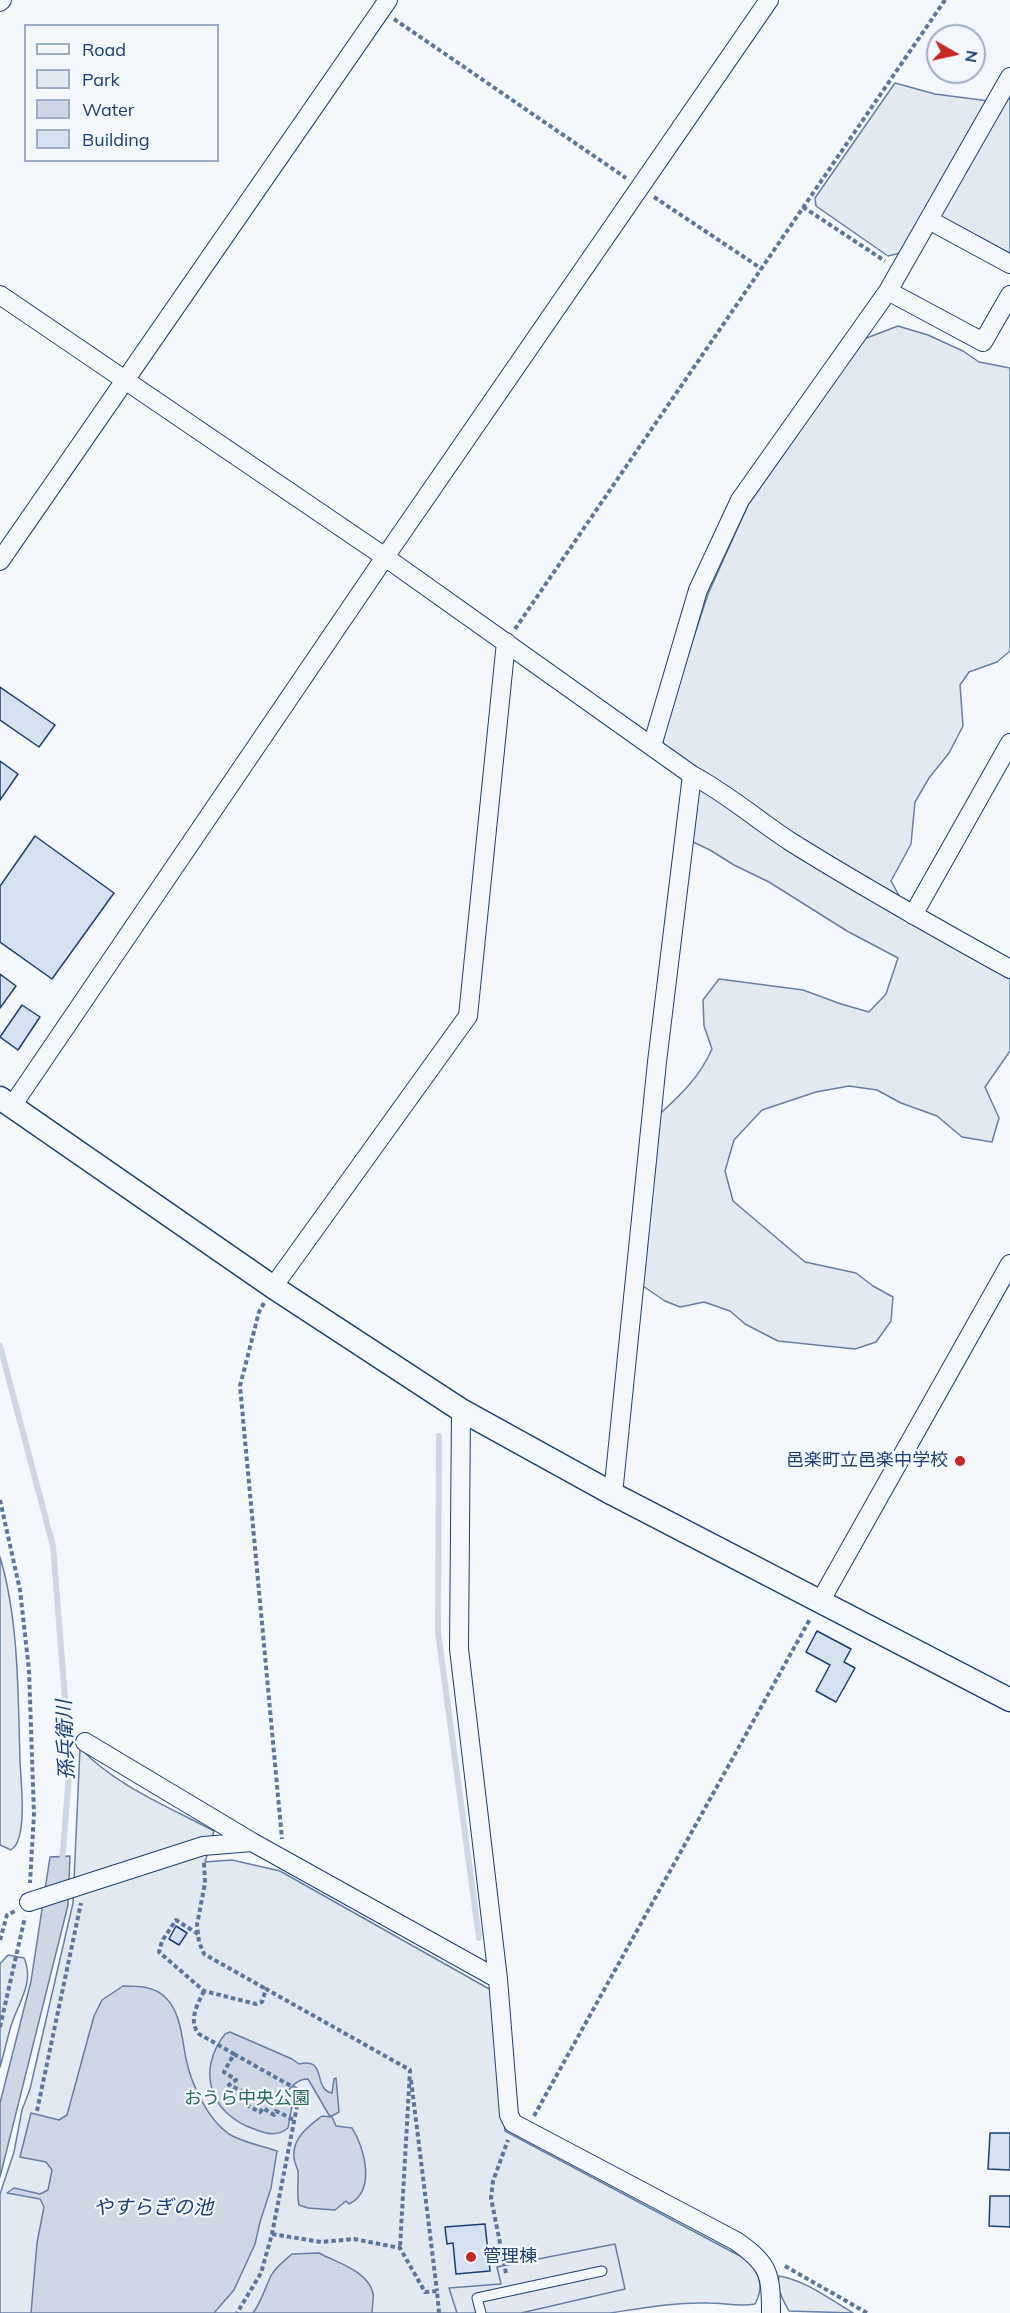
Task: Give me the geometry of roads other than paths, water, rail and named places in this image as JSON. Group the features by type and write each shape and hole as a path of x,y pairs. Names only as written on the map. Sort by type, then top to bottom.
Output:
{"street":[{"path":"769,0 6,1102 273,1287 461,1410 613,1494 1010,1700"},
{"path":"0,561 384,5"},
{"path":"652,746 698,590 740,500 888,291 1010,77"},
{"path":"929,219 1010,264"},
{"path":"888,291 983,342 1010,295"},
{"path":"0,295 385,557 692,775 718,789 778,834 913,915 1010,969"},
{"path":"273,1287 468,1016 506,642"},
{"path":"913,915 1010,743"},
{"path":"613,1494 657,1062 692,775"},
{"path":"821,1600 1010,1264"},
{"path":"461,1410 459,1649 498,1979 509,2115 520,2126 736,2241 757,2255 769,2281 771,2313"},
{"path":"85,1742 252,1842 498,1979"},
{"path":"29,1902 203,1846 252,1842"}],"lane":[{"path":"481,2313 477,2298 602,2271"}],"water":[{"path":"70,1856 68,1905 0,2177 0,2103 31,1981 50,1857"},
{"name":"やすらぎの池","path":"123,1986 157,1991 171,2004 180,2027 192,2079 207,2110 221,2127 234,2137 277,2151 271,2188 255,2244 234,2290 214,2313 31,2313 37,2243 44,2207 40,2199 7,2193 14,2188 40,2194 48,2190 52,2170 46,2162 20,2157 31,2113 59,2120 67,2115 94,2016 102,2000"},
{"path":"230,2032 299,2064 314,2065 322,2086 332,2093 336,2078 339,2112 332,2116 329,2115 308,2079 304,2079 294,2084 285,2096 293,2100 288,2128 284,2131 276,2134 268,2133 239,2122 218,2102 212,2090 210,2076 211,2062 216,2048 225,2034"},
{"path":"322,2116 332,2117 336,2126 352,2128 361,2146 366,2169 363,2189 357,2198 349,2204 346,2201 335,2210 308,2208 299,2205 298,2200 298,2171 294,2150 302,2133"},
{"path":"319,2253 365,2278 373,2293 372,2313 253,2313 272,2274 281,2263 292,2254"}],"waterway":[{"name":"孫兵衛川","path":"0,1346 53,1546 70,1762 62,1863"},
{"path":"439,1436 438,1632 479,1938"}],"place":[{"name":"邑楽町立邑楽中学校","path":"960,1461"},
{"name":"管理棟","path":"471,2257"}],"park label":[{"name":"おうら中央公園","path":"247,2099"}]}
